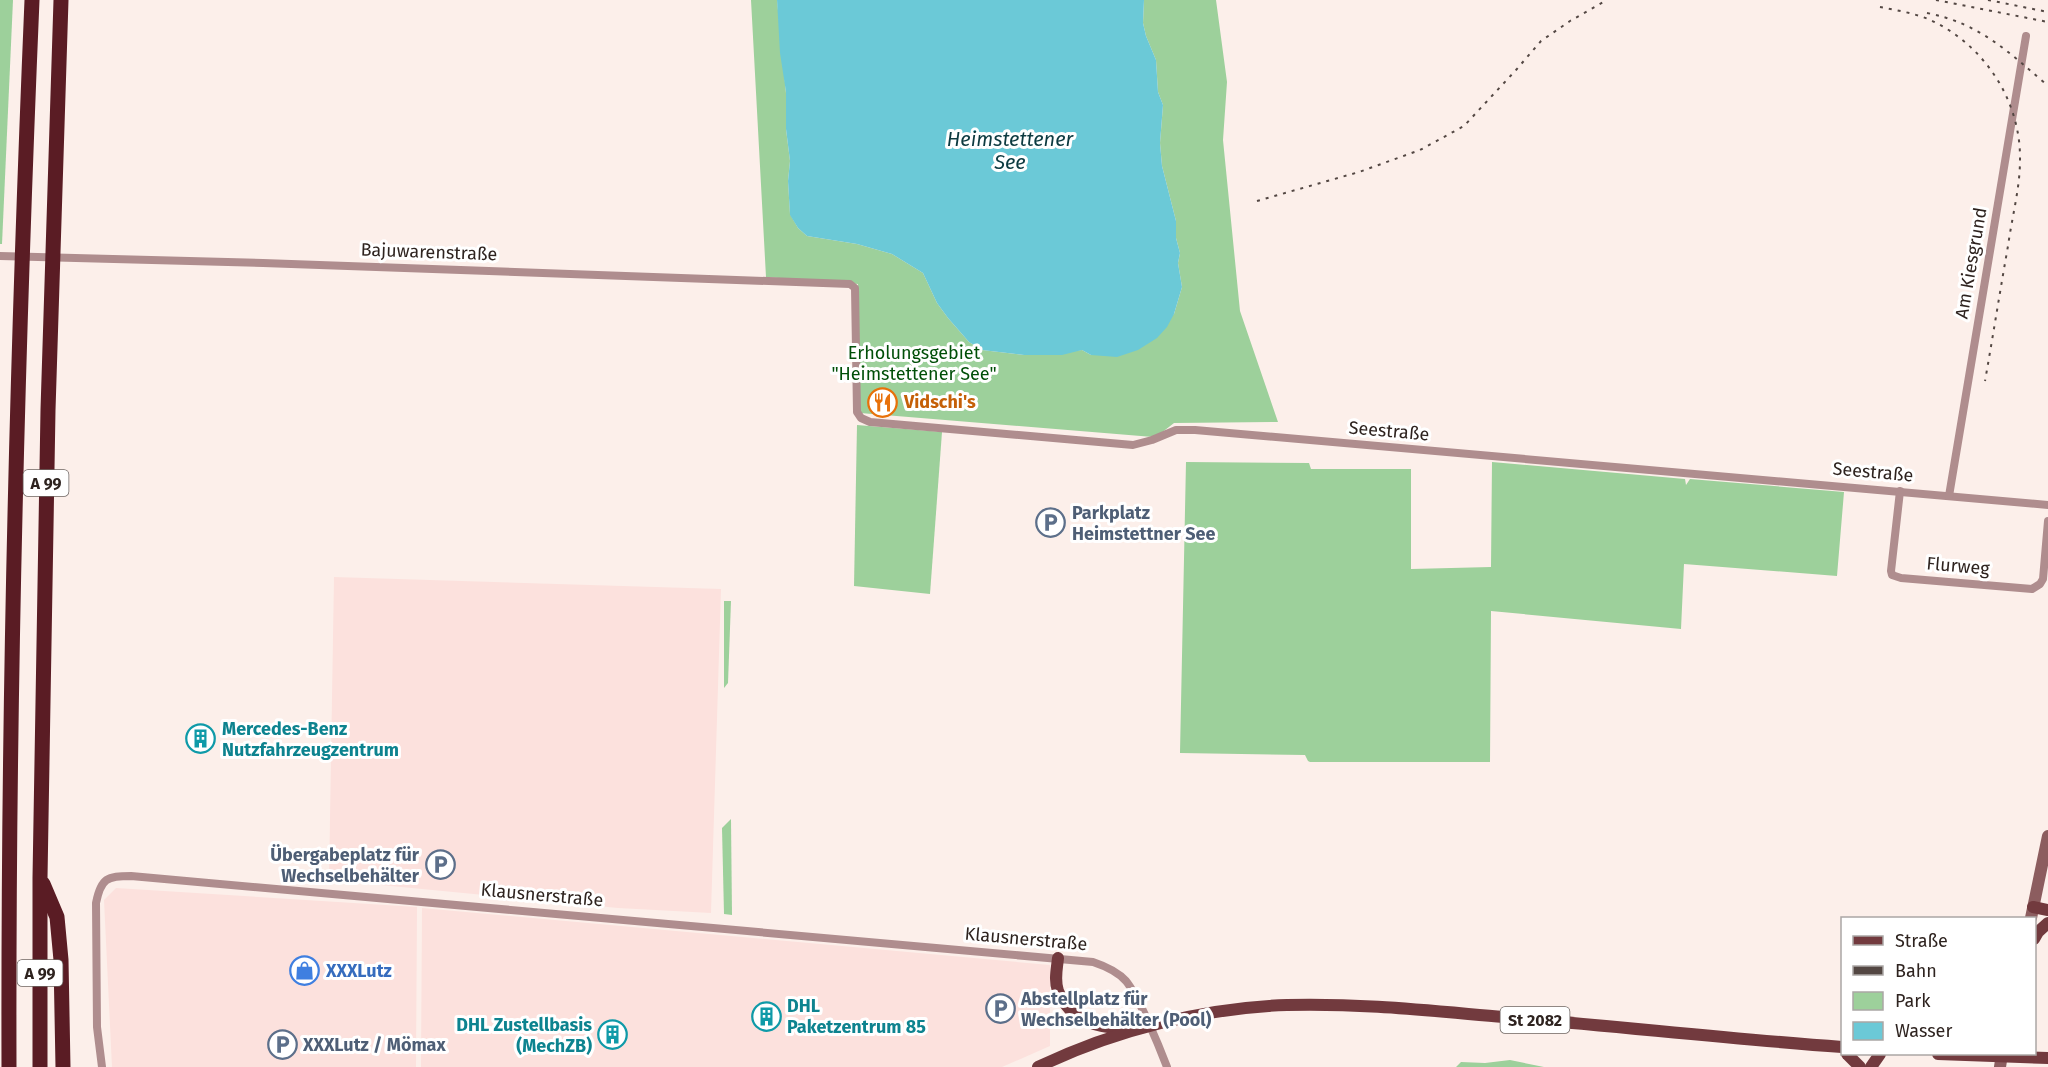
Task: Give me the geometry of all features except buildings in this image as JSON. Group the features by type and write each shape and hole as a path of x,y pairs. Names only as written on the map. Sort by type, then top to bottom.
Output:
{"highway":[{"name":"A 99","path":"9,1067 9,921 18,388 32,0"},
{"name":"A 99","path":"40,1067 40,878 48,404 61,0"},
{"name":"A 99","path":"40,878 57,917 61,960 63,1067"},
{"path":"0,967 9,921"}],"main road":[{"path":"2048,836 2032,913 2048,910"},
{"path":"2036,936 2048,923"},
{"path":"1058,958 1056,980 1058,990 1074,1013 1084,1020 1112,1028 1169,1015 1186,1018"},
{"name":"St 2082","path":"1038,1067 1112,1037 1186,1018 1246,1008 1285,1005 1369,1006 1841,1049"},
{"name":"St 2082","path":"1849,1055 1860,1067"},
{"path":"1982,1055 2048,1058"}],"street":[{"name":"Am Kiesgrund","path":"1949,496 2026,36"},
{"name":"Bajuwarenstraße","path":"1,256 287,263 765,280 850,284 855,288"},
{"name":"Seestraße","path":"855,288 857,412 861,418 870,422 1133,445 1176,430 1195,430 2048,505"},
{"name":"Flurweg","path":"1900,491 1891,571 1892,575 1902,578 2036,588 2043,579 2048,521"},
{"name":"Klausnerstraße","path":"102,1067 98,1027 96,903 100,886 109,878 139,876 1093,962 1114,971 1127,982 1167,1067"}],"shaded area":[{"path":"334,577 721,589 711,913 618,908 329,880"},
{"path":"116,888 417,907 416,1067 112,1067 104,900"},
{"name":"DHL Paketzentrum 85","path":"422,908 1050,965 1050,1046 1002,1067 421,1067"}],"green space":[{"path":"0,0 13,0 2,244 0,244"},
{"name":"Erholungsgebiet \"Heimstettener See\"","path":"751,0 777,0 786,93 790,214 798,228 807,236 857,244 892,254 923,273 937,303 948,318 969,342 982,350 1024,355 1082,350 1091,355 1174,314 1182,287 1178,263 1180,253 1176,238 1176,221 1162,166 1160,143 1163,105 1158,92 1156,60 1143,23 1144,0 1216,0 1227,82 1223,140 1240,311 1278,422 1174,423 1153,437 860,413 858,284 766,277"},
{"path":"857,425 942,432 930,594 854,586"},
{"path":"1186,462 1309,463 1311,469 1411,469 1411,569 1491,567 1492,462 1685,479 1686,485 1690,479 1844,492 1837,576 1684,564 1681,629 1491,611 1490,762 1310,762 1305,755 1180,753"},
{"path":"724,601 731,601 728,683 724,688"},
{"path":"731,819 732,915 724,914 722,828"},
{"path":"1510,1060 1544,1067 1456,1067 1461,1062 1485,1063"}],"water":[{"name":"Heimstettener See","path":"777,0 1144,0 1143,23 1156,60 1158,92 1163,105 1160,143 1162,166 1176,221 1176,238 1180,253 1178,263 1182,287 1174,314 1167,327 1157,338 1138,350 1117,357 1091,355 1082,350 1062,355 1024,355 982,350 969,342 948,318 937,303 923,273 892,254 857,244 807,236 798,228 790,215 786,92 780,53"}],"railway":[{"path":"1257,201 1359,172 1420,150 1464,126 1541,41 1607,0"},
{"path":"1936,0 2048,22"},
{"path":"1988,0 2048,12"},
{"path":"1880,7 1928,19 1948,29 1966,43 1982,58 1995,76 2014,116 2019,138 2019,181 1985,381"},
{"path":"1927,13 1962,24 1992,40 2048,86"}],"place":[{"name":"Vidschi's","path":"883,402"},
{"name":"Parkplatz Heimstettner See","path":"1051,523"},
{"name":"Mercedes-Benz Nutzfahrzeugzentrum","path":"201,739"},
{"name":"Übergabeplatz für Wechselbehälter","path":"440,865"},
{"name":"XXXLutz","path":"305,971"},
{"name":"Abstellplatz für Wechselbehälter (Pool)","path":"1000,1009"},
{"name":"DHL Paketzentrum 85","path":"766,1016"},
{"name":"DHL Zustellbasis (MechZB)","path":"613,1035"},
{"name":"XXXLutz / Mömax","path":"282,1045"}]}
